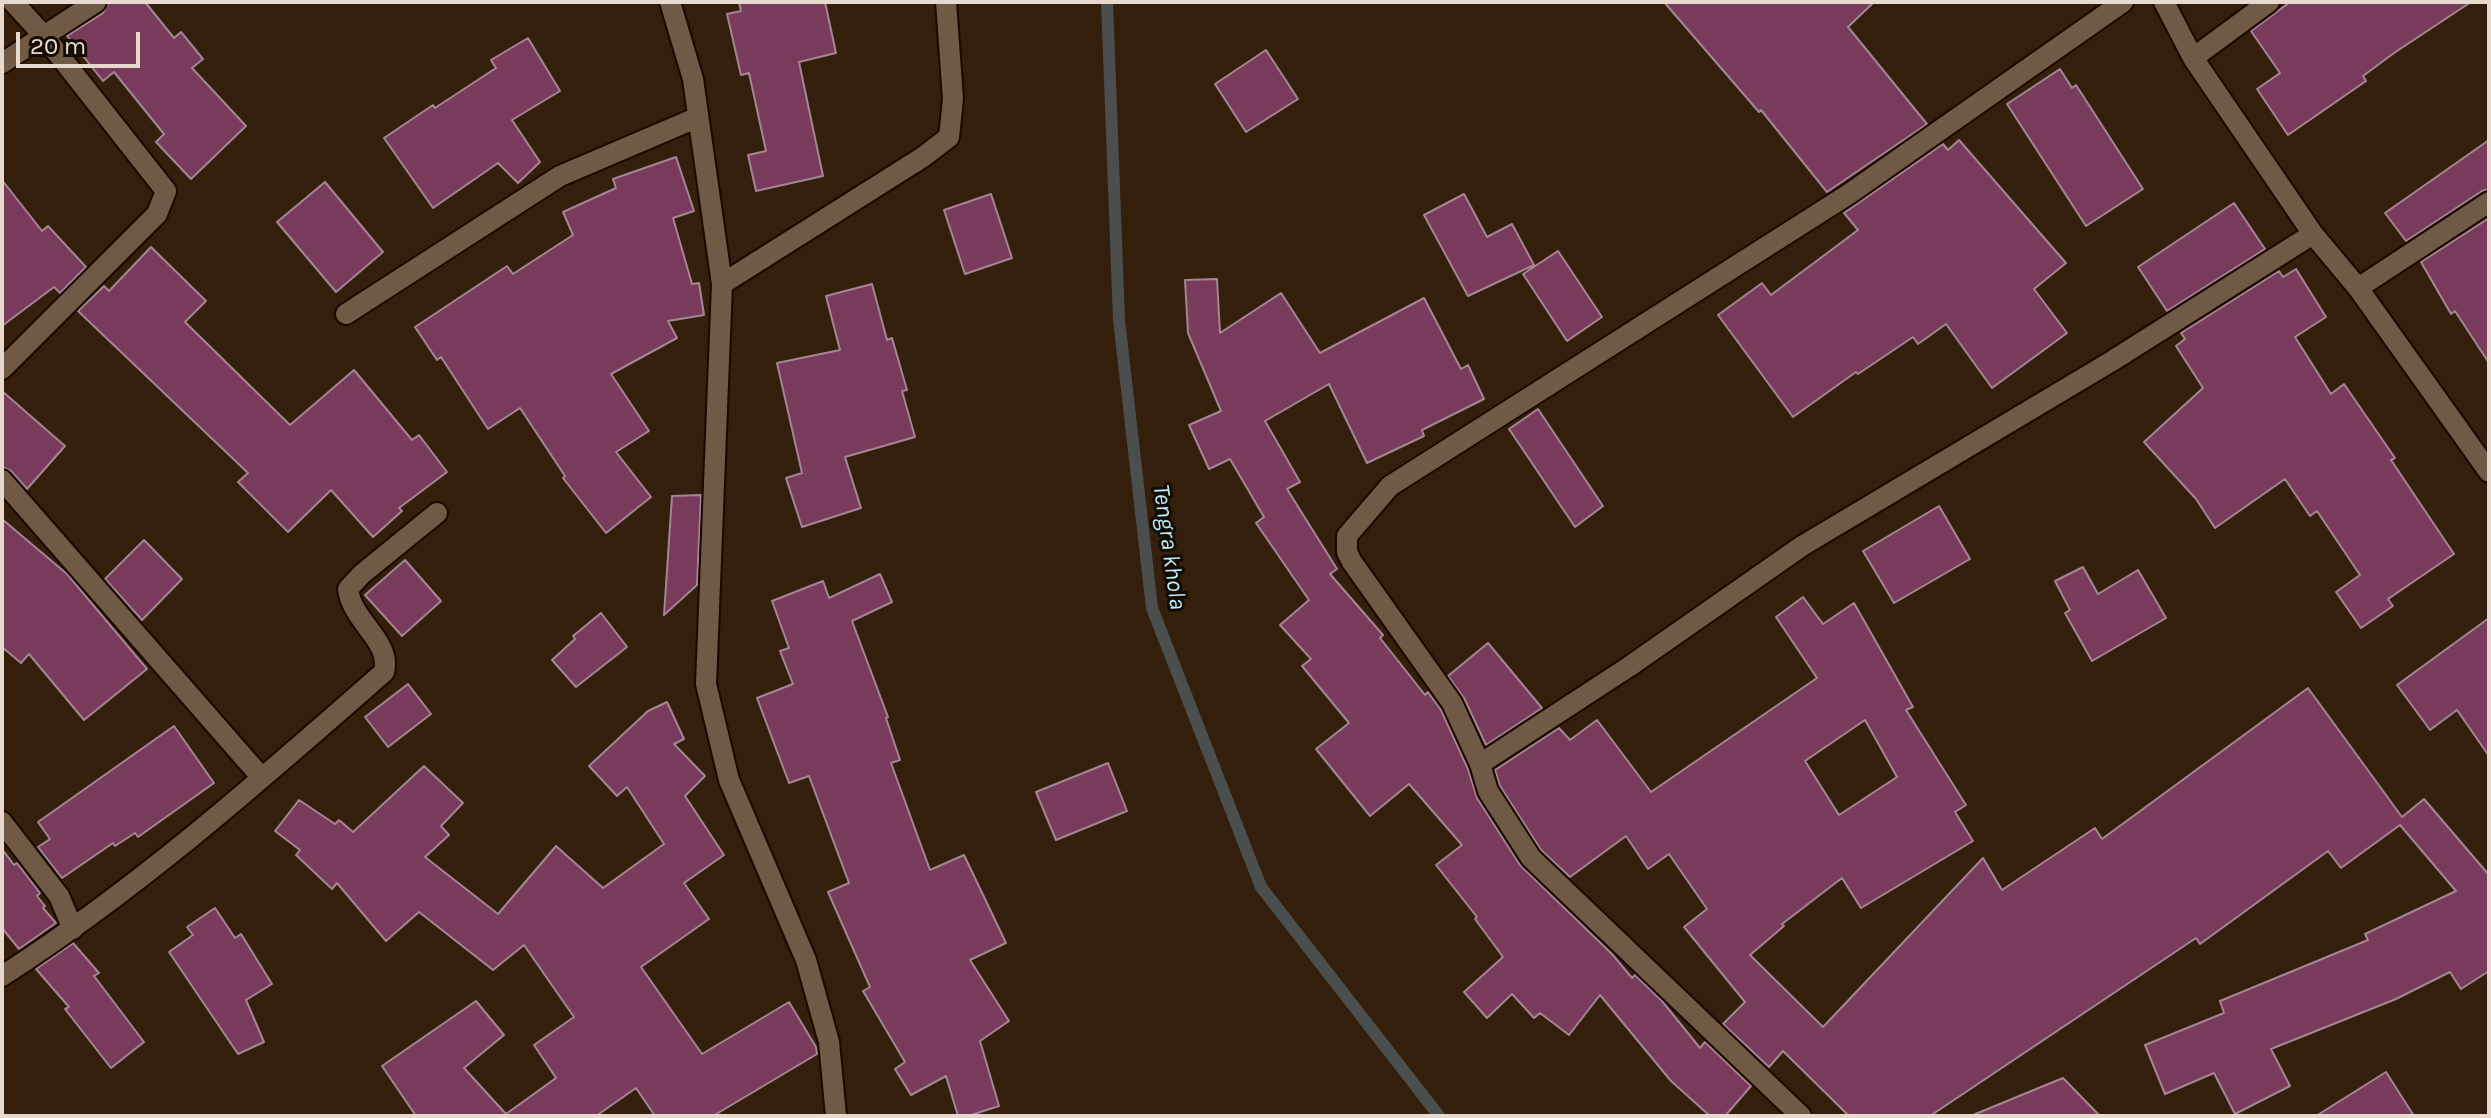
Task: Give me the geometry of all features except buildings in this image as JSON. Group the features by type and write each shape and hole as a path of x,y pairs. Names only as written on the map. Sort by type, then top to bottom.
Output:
{"street":[{"path":"2,369 157,214 166,191 44,36 13,2"},
{"path":"2,63 96,2"},
{"path":"670,2 693,79 696,118 722,284 706,684 729,780 806,960 829,1042 836,1116"},
{"path":"722,284 923,157 949,137 953,99 946,2"},
{"path":"1801,1116 1531,858 1488,791 1480,764 1452,703 1352,562 1347,552 1347,536 1390,486 1849,194 2123,2"},
{"path":"2164,2 2193,58 2313,234 2358,288 2489,472"},
{"path":"2193,58 2269,2"},
{"path":"346,314 560,176 696,118"},
{"path":"2358,288 2489,202"},
{"path":"1480,764 1630,666 1802,546 2112,361 2313,234"},
{"path":"2,480 262,778"},
{"path":"2,976 73,929 262,778 384,672 387,661 383,650 350,602 348,589 437,513"},
{"path":"2,822 59,896 73,929"}],"waterway":[{"name":"Tengra khola","path":"1107,2 1119,320 1152,608 1261,887 1439,1116"}]}
